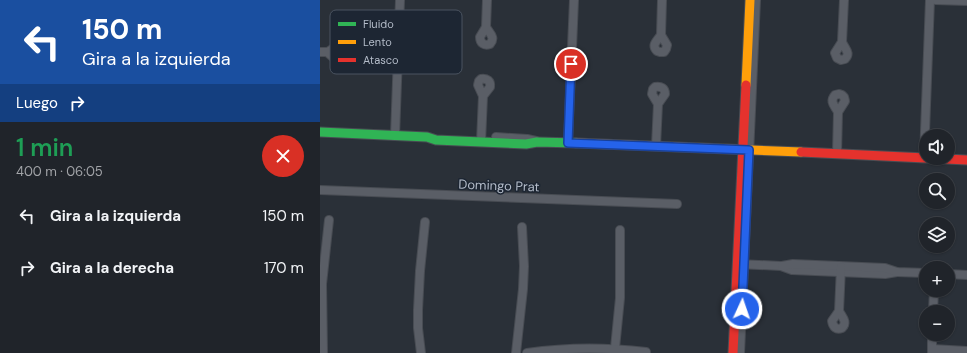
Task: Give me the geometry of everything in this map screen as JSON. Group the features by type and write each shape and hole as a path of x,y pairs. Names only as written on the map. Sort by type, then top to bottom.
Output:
{"street":[{"path":"400,0 400,10"},
{"path":"486,27 487,0"},
{"path":"568,143 574,0"},
{"path":"661,35 662,0"},
{"path":"740,353 741,264 750,0"},
{"path":"746,150 756,0"},
{"path":"842,42 844,0"},
{"path":"925,129 930,0"},
{"path":"935,0 967,1"},
{"path":"395,136 397,74"},
{"path":"481,139 483,96"},
{"path":"656,146 658,104"},
{"path":"837,154 838,112"},
{"path":"320,132 427,137 436,140 481,139 526,144 537,142 656,146 919,158"},
{"path":"955,159 967,160"},
{"name":"Domingo Prat","path":"320,190 677,204"},
{"path":"323,353 322,284 329,220"},
{"path":"421,353 418,328 418,310 425,222"},
{"path":"516,353 523,288 524,266 522,227"},
{"path":"615,348 620,298 620,230"},
{"path":"741,264 780,266 793,264 841,269 885,268 897,272 919,273"},
{"path":"733,353 741,264"},
{"path":"839,311 841,269"},
{"path":"955,274 967,275"},
{"path":"527,353 582,348 615,348 646,352"},
{"path":"932,351 967,350"}],"traffic: fast":[{"path":"320,132 427,137 436,140 526,144 537,142 576,143"}],"traffic: slow":[{"path":"746,85 750,0"},
{"path":"576,143 801,152"}],"traffic: jam":[{"path":"733,353 746,85"},
{"path":"801,152 967,160"}],"route":[{"path":"571,64 568,143 749,150 742,309"}]}
